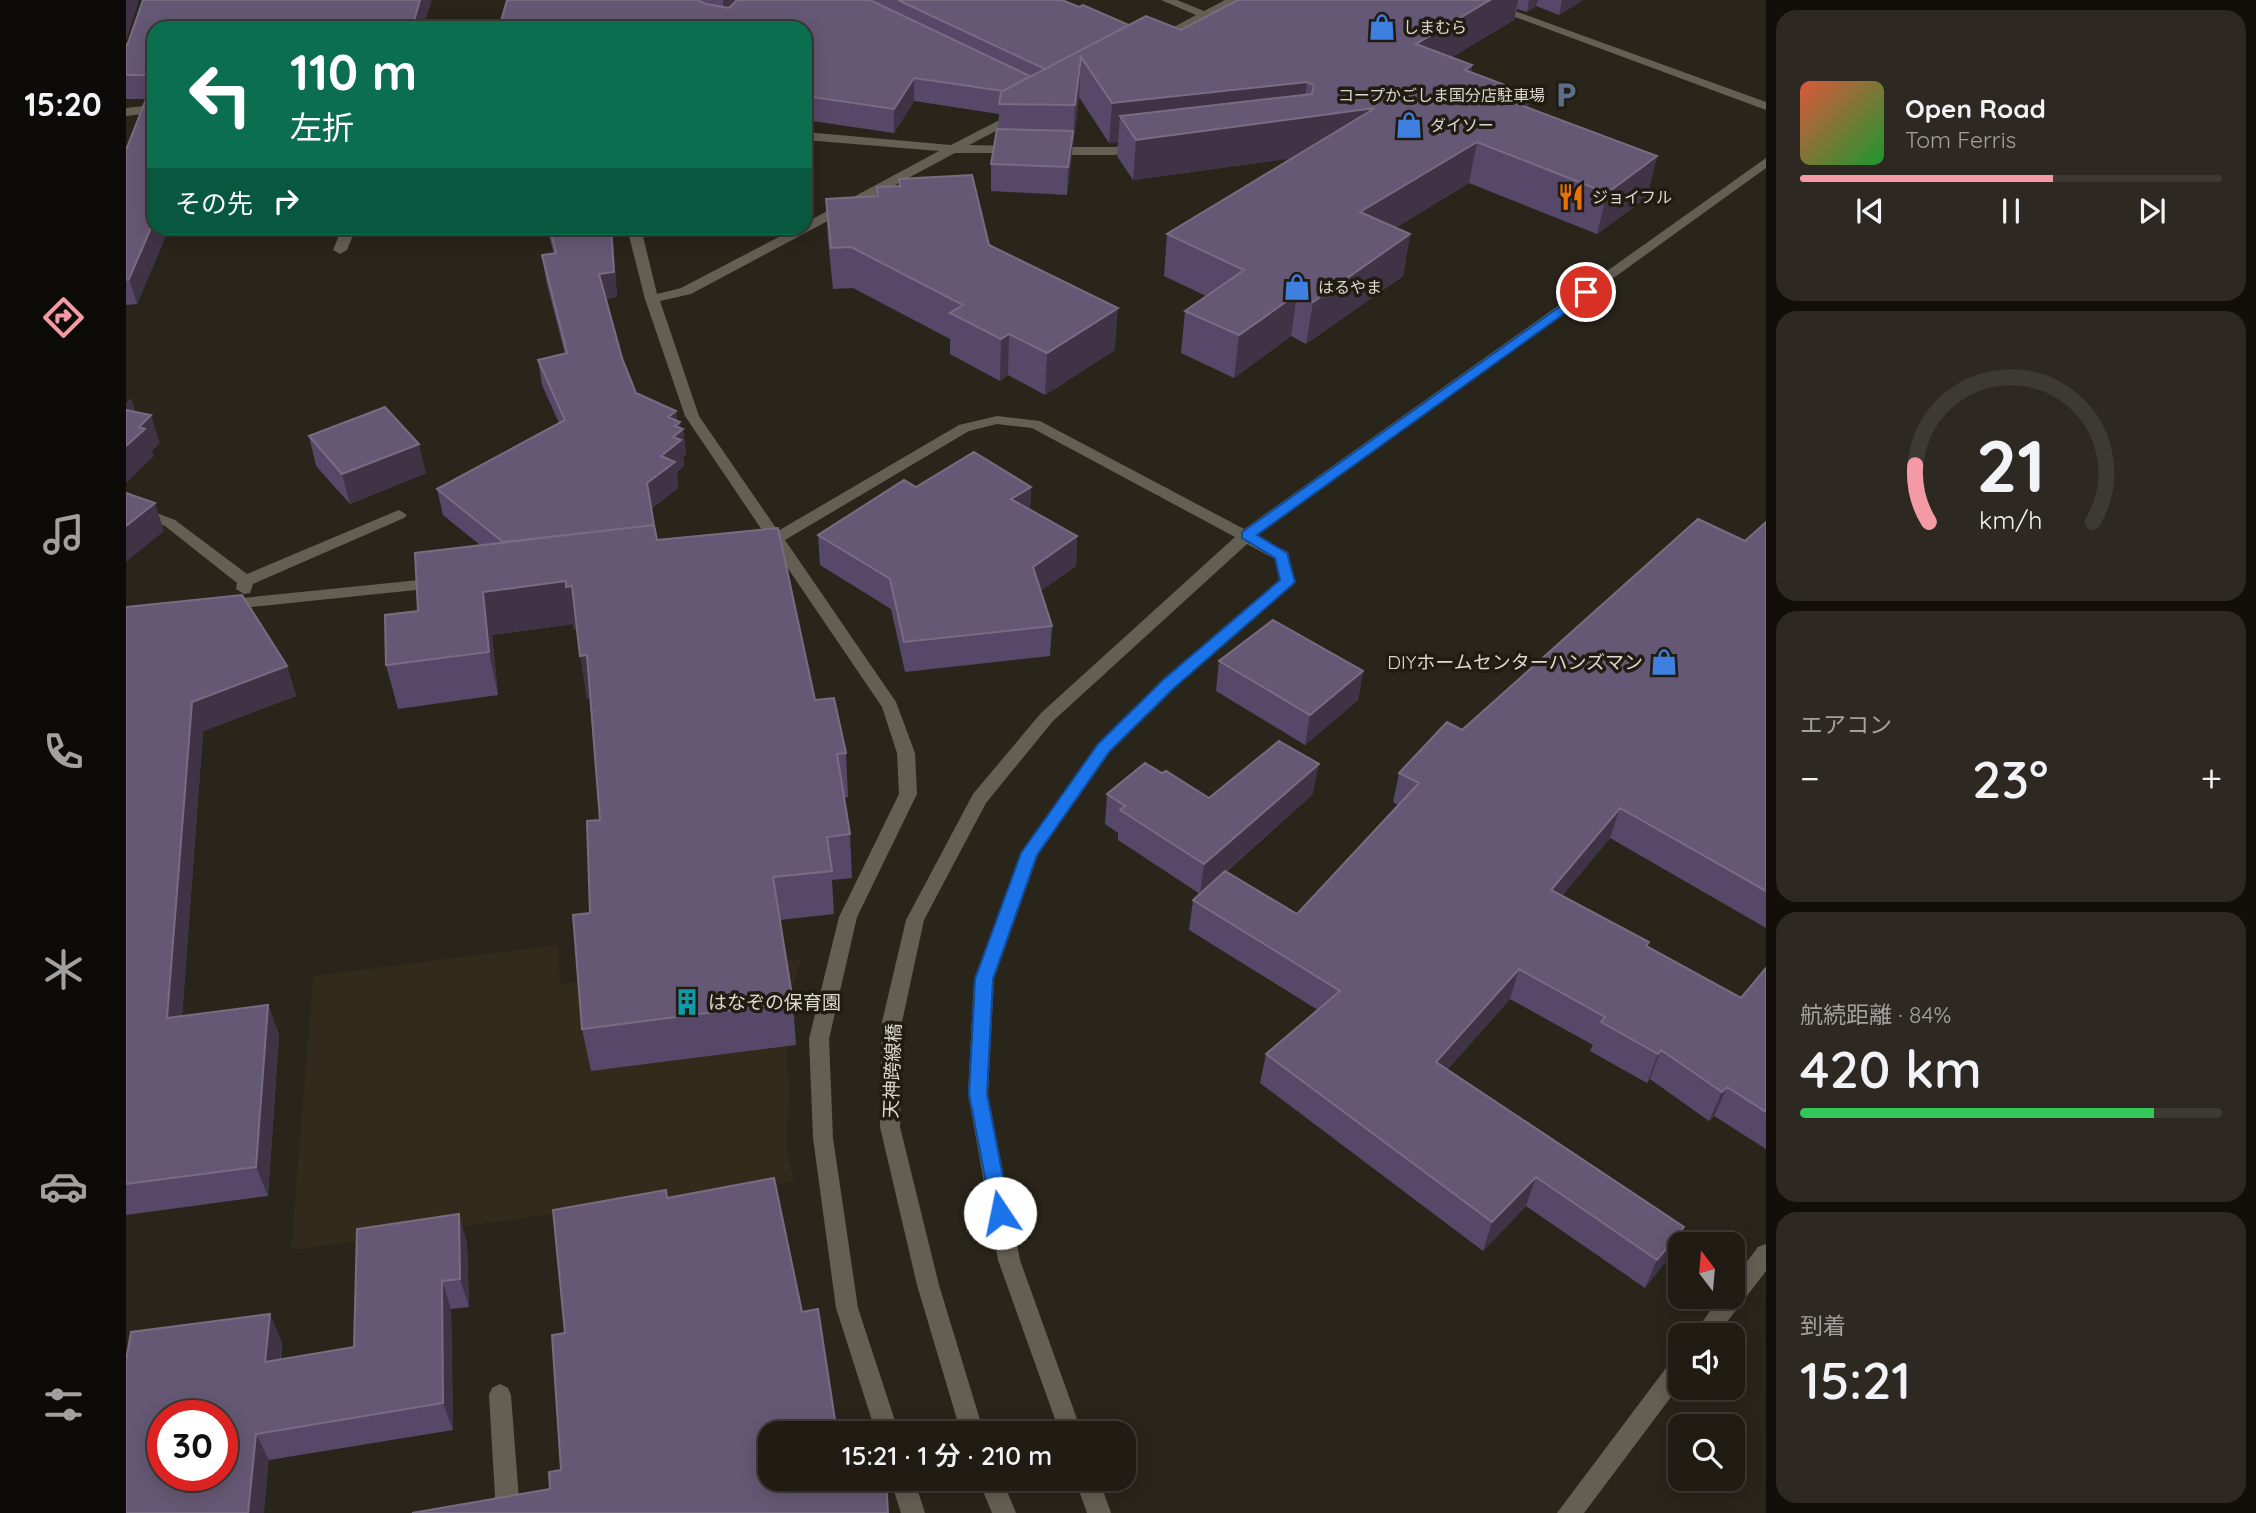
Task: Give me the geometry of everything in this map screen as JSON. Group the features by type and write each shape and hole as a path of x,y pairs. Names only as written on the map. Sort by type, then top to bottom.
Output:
{"street":[{"path":"1167,0 1205,15"},
{"path":"1148,45 1233,0"},
{"path":"1475,0 1766,106"},
{"path":"812,225 1033,106"},
{"path":"126,112 147,110"},
{"path":"812,137 956,149 1092,152 1154,146"},
{"name":"天神跨線橋","path":"968,1421 928,1285 890,1127 892,1022 915,920 979,799 1047,717 1247,535 1766,162"},
{"path":"340,250 346,235"},
{"path":"636,235 652,299 692,416 890,706 906,752 908,793 848,917 819,1039 823,1138 847,1308 883,1421"},
{"path":"652,299 686,291 792,235"},
{"path":"742,547 777,538 964,428 997,420 1035,424 1282,556 1287,582 1168,684 1104,748 1030,853 984,979 978,1094 1006,1247 1067,1421"},
{"path":"126,506 170,523 244,580"},
{"path":"244,580 399,515"},
{"path":"243,603 244,580"},
{"path":"204,607 459,581"},
{"path":"1713,1323 1766,1254"},
{"path":"1569,1513 1668,1383"},
{"path":"500,1395 508,1513"},
{"path":"906,1491 913,1513"},
{"path":"995,1491 1004,1513"},
{"path":"1091,1491 1099,1513"}],"shaded area":[{"path":"558,945 560,984 802,959 792,986 786,1040 789,1089 787,1150 794,1181 291,1250 313,976"}],"building":[{"path":"143,0 420,0 414,21 147,21 147,75 126,75 128,43"},
{"path":"507,0 697,0 729,8 737,0 872,0 1030,76 1003,91 914,78 894,109 812,97 812,21 501,21"},
{"path":"898,0 1062,0 1079,7 1083,5 1129,25 1045,69"},
{"path":"1238,0 1490,0 1416,44 1472,65 1465,70 1531,95 1518,104 1657,156 1607,193 1477,142 1360,212 1410,234 1313,302 1297,294 1239,335 1185,311 1244,270 1167,234 1375,108 1136,140 1120,116 1312,94 1314,85 1307,82 1112,103 1081,57 1075,105 999,104 1001,92 1146,16 1181,30"},
{"path":"147,97 148,235 129,279 126,280 126,150"},
{"path":"997,129 1073,131 1068,167 991,164"},
{"path":"972,175 989,245 1118,308 1047,353 1009,334 1001,339 950,313 963,305 851,247 831,248 826,199 878,196 877,187 900,186 899,179"},
{"path":"552,235 611,235 614,272 599,274 622,358 636,393 676,411 668,417 680,422 675,426 683,429 673,437 681,440 661,456 675,462 647,483 654,525 503,542 437,489 565,420 538,360 567,353 542,255 556,253"},
{"path":"385,407 419,444 342,474 309,436"},
{"path":"126,410 151,415 139,427 145,429 126,446"},
{"path":"974,452 1031,487 1011,499 1077,536 1033,567 1052,626 904,642 890,579 818,535 904,480 916,487"},
{"path":"126,493 155,503 126,526"},
{"path":"1698,519 1745,541 1766,522 1766,891 1620,808 1551,890 1649,942 1646,946 1741,998 1766,968 1766,1112 1727,1087 1722,1092 1661,1050 1658,1054 1601,1022 1605,1017 1519,969 1436,1062 1684,1227 1680,1232 1668,1232 1668,1247 1657,1260 1536,1177 1492,1222 1266,1054 1340,991 1193,900 1225,871 1297,914 1419,783 1399,773 1447,722 1462,730"},
{"path":"654,525 657,540 778,528 815,700 834,698 846,753 837,754 850,834 827,837 832,871 773,877 793,1002 582,1029 573,915 590,913 587,821 600,820 587,655 580,656 572,586 566,587 566,581 483,592 489,652 386,665 385,615 418,611 415,553"},
{"path":"242,595 287,666 192,702 167,1018 268,1005 256,1167 126,1184 126,607"},
{"path":"1273,620 1363,671 1310,715 1219,661"},
{"path":"1279,741 1319,764 1204,864 1120,810 1125,806 1107,794 1145,763 1162,773 1166,771 1209,798"},
{"path":"774,1178 802,1312 818,1309 835,1421 758,1421 758,1491 887,1491 888,1513 412,1513 550,1489 549,1472 561,1470 552,1335 565,1333 553,1210 666,1190 667,1198"},
{"path":"459,1214 460,1279 442,1281 443,1403 256,1434 248,1513 126,1513 126,1361 131,1332 270,1314 265,1362 354,1347 357,1229"}],"place":[{"name":"しまむら","path":"1382,27"},
{"name":"コープかごしま国分店駐車場","path":"1566,95"},
{"name":"ダイソー","path":"1409,125"},
{"name":"ジョイフル","path":"1571,197"},
{"name":"はるやま","path":"1297,287"},
{"name":"DIYホームセンターハンズマン","path":"1664,662"},
{"name":"はなぞの保育園","path":"687,1002"}],"route":[{"path":"1000,1213 978,1094 984,979 1030,853 1104,748 1168,684 1287,582 1282,556 1247,535 1586,292"}]}
